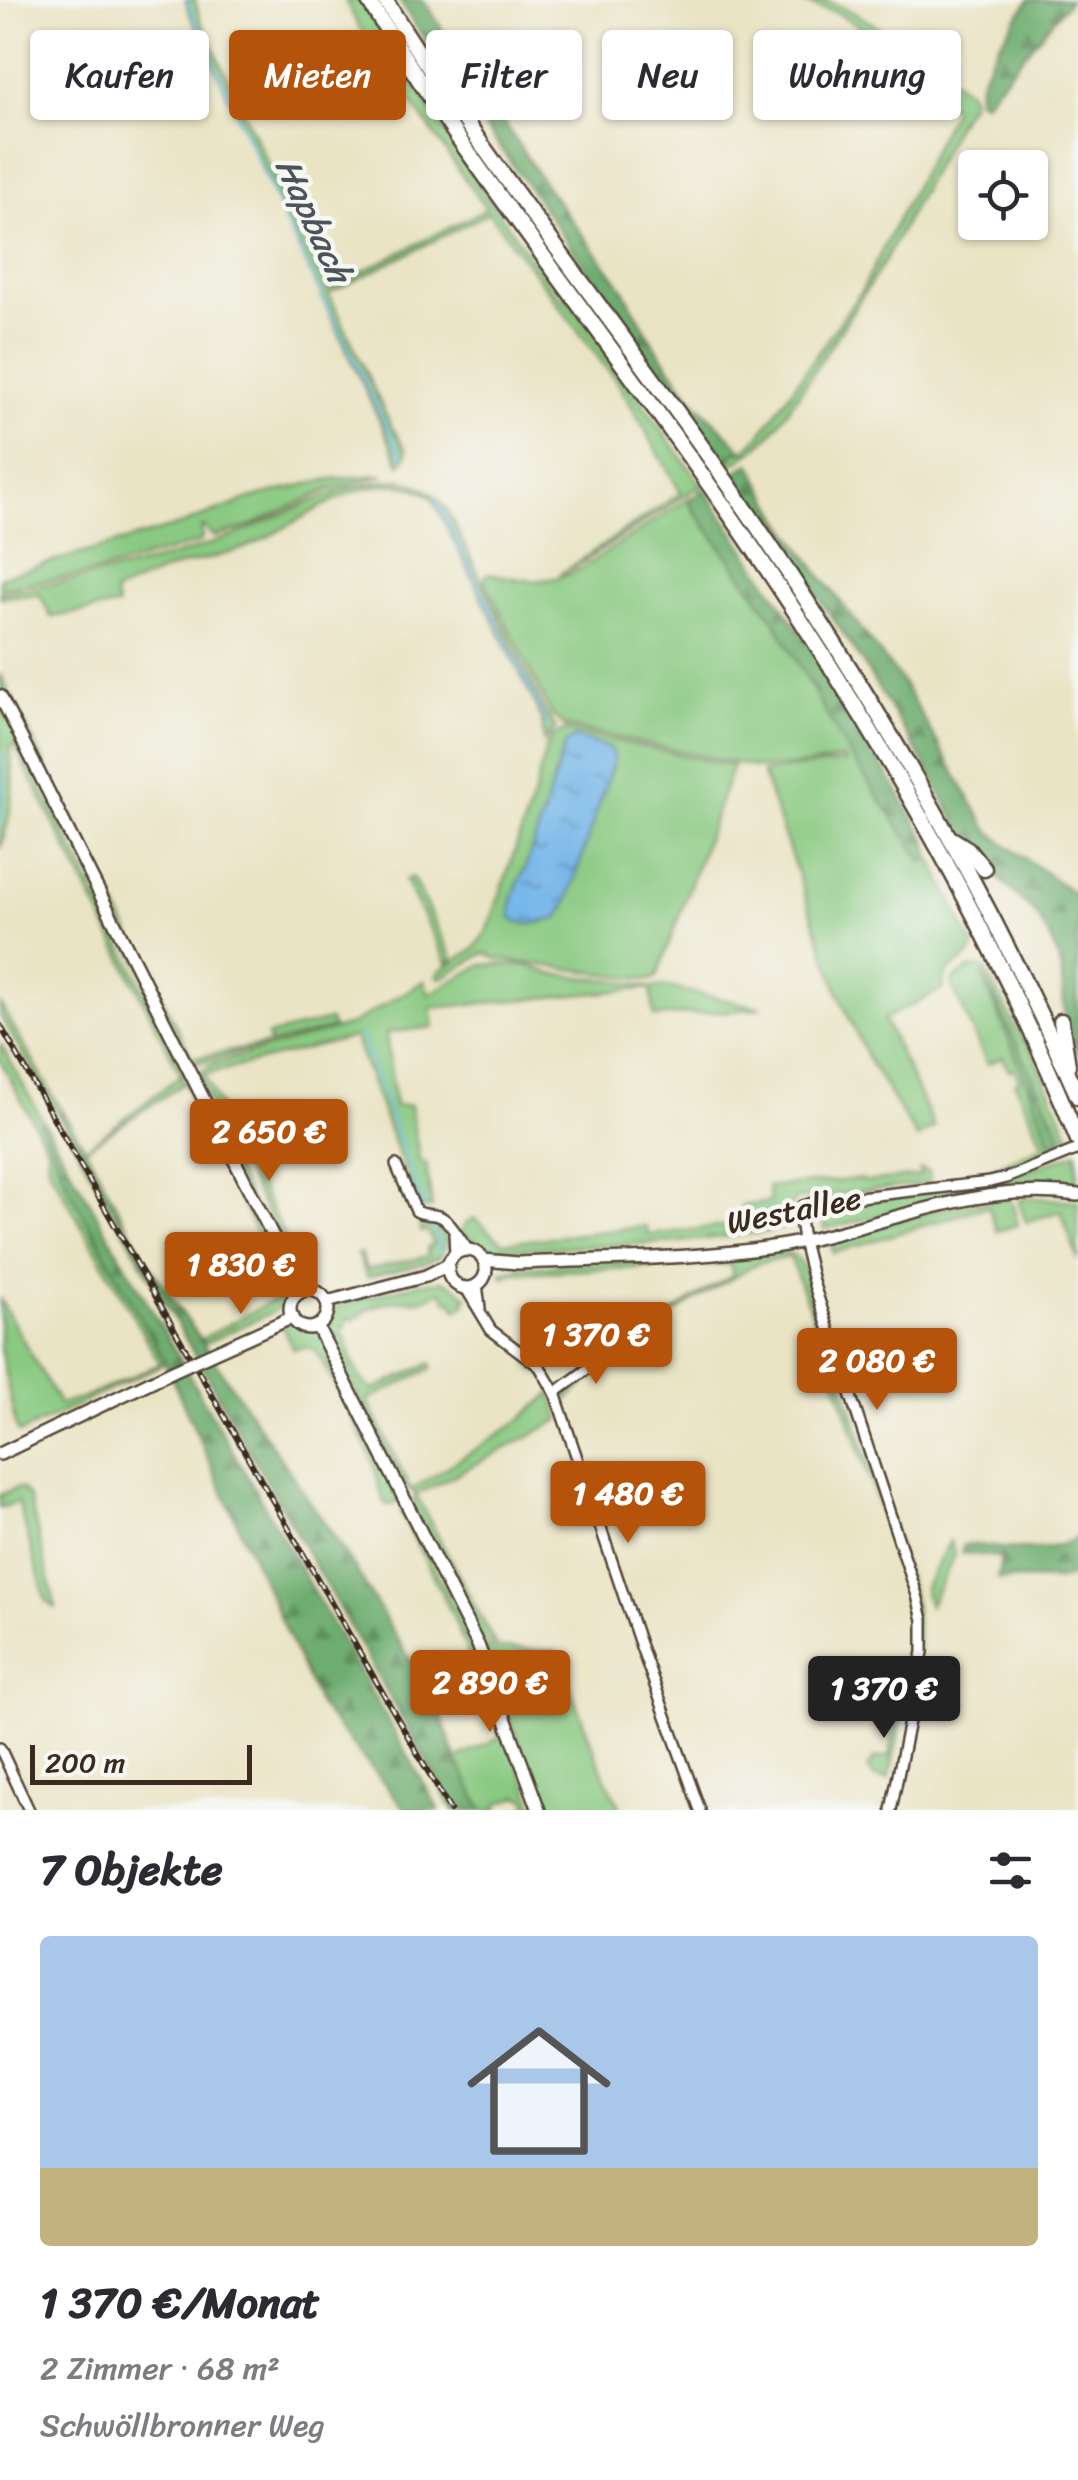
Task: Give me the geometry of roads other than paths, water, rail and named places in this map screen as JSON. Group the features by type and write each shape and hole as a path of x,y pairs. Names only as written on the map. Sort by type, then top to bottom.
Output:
{"highway":[{"path":"368,0 466,150 714,492 814,639 906,792 1007,981 1078,1140"},
{"path":"384,0 449,100 718,468 867,693 1005,942 1078,1097"},
{"path":"951,839 968,849 984,869"},
{"path":"1061,1021 1069,1076"}],"main road":[{"path":"0,696 301,1292"},
{"name":"Westallee","path":"478,1276 518,1264 736,1252 803,1241 976,1198 1046,1192 1074,1194"},
{"path":"327,1302 426,1276 451,1266 468,1250 474,1252 478,1276 456,1284 451,1266"},
{"path":"316,1291 327,1302 327,1316 317,1326 303,1326 293,1317 292,1303 301,1292 316,1291"},
{"path":"0,1454 293,1317"},
{"path":"317,1326 478,1645 539,1810"}],"street":[{"path":"891,1810 923,1652 923,1620 814,1285 799,1211 816,1202 990,1182 1073,1151"},
{"path":"396,1165 416,1211 422,1216 446,1220 468,1250"},
{"path":"451,1266 454,1233"},
{"path":"478,1276 480,1311 491,1330 540,1367 556,1393 638,1641 700,1810"},
{"path":"556,1393 613,1350"},
{"path":"0,1748 29,1810"}],"water":[{"path":"575,737 609,748 614,759 566,905 558,918 523,923 512,918 513,898 565,744"}],"waterway":[{"name":"Hapbach","path":"188,0 286,223 402,457"},
{"name":"Hapbach","path":"436,499 547,729"},
{"path":"0,752 4,785 0,826"},
{"name":"Hapbach","path":"360,1034 425,1209"},
{"name":"Hapbach","path":"432,1225 442,1253"}],"railway":[{"path":"0,1025 450,1810"}]}
